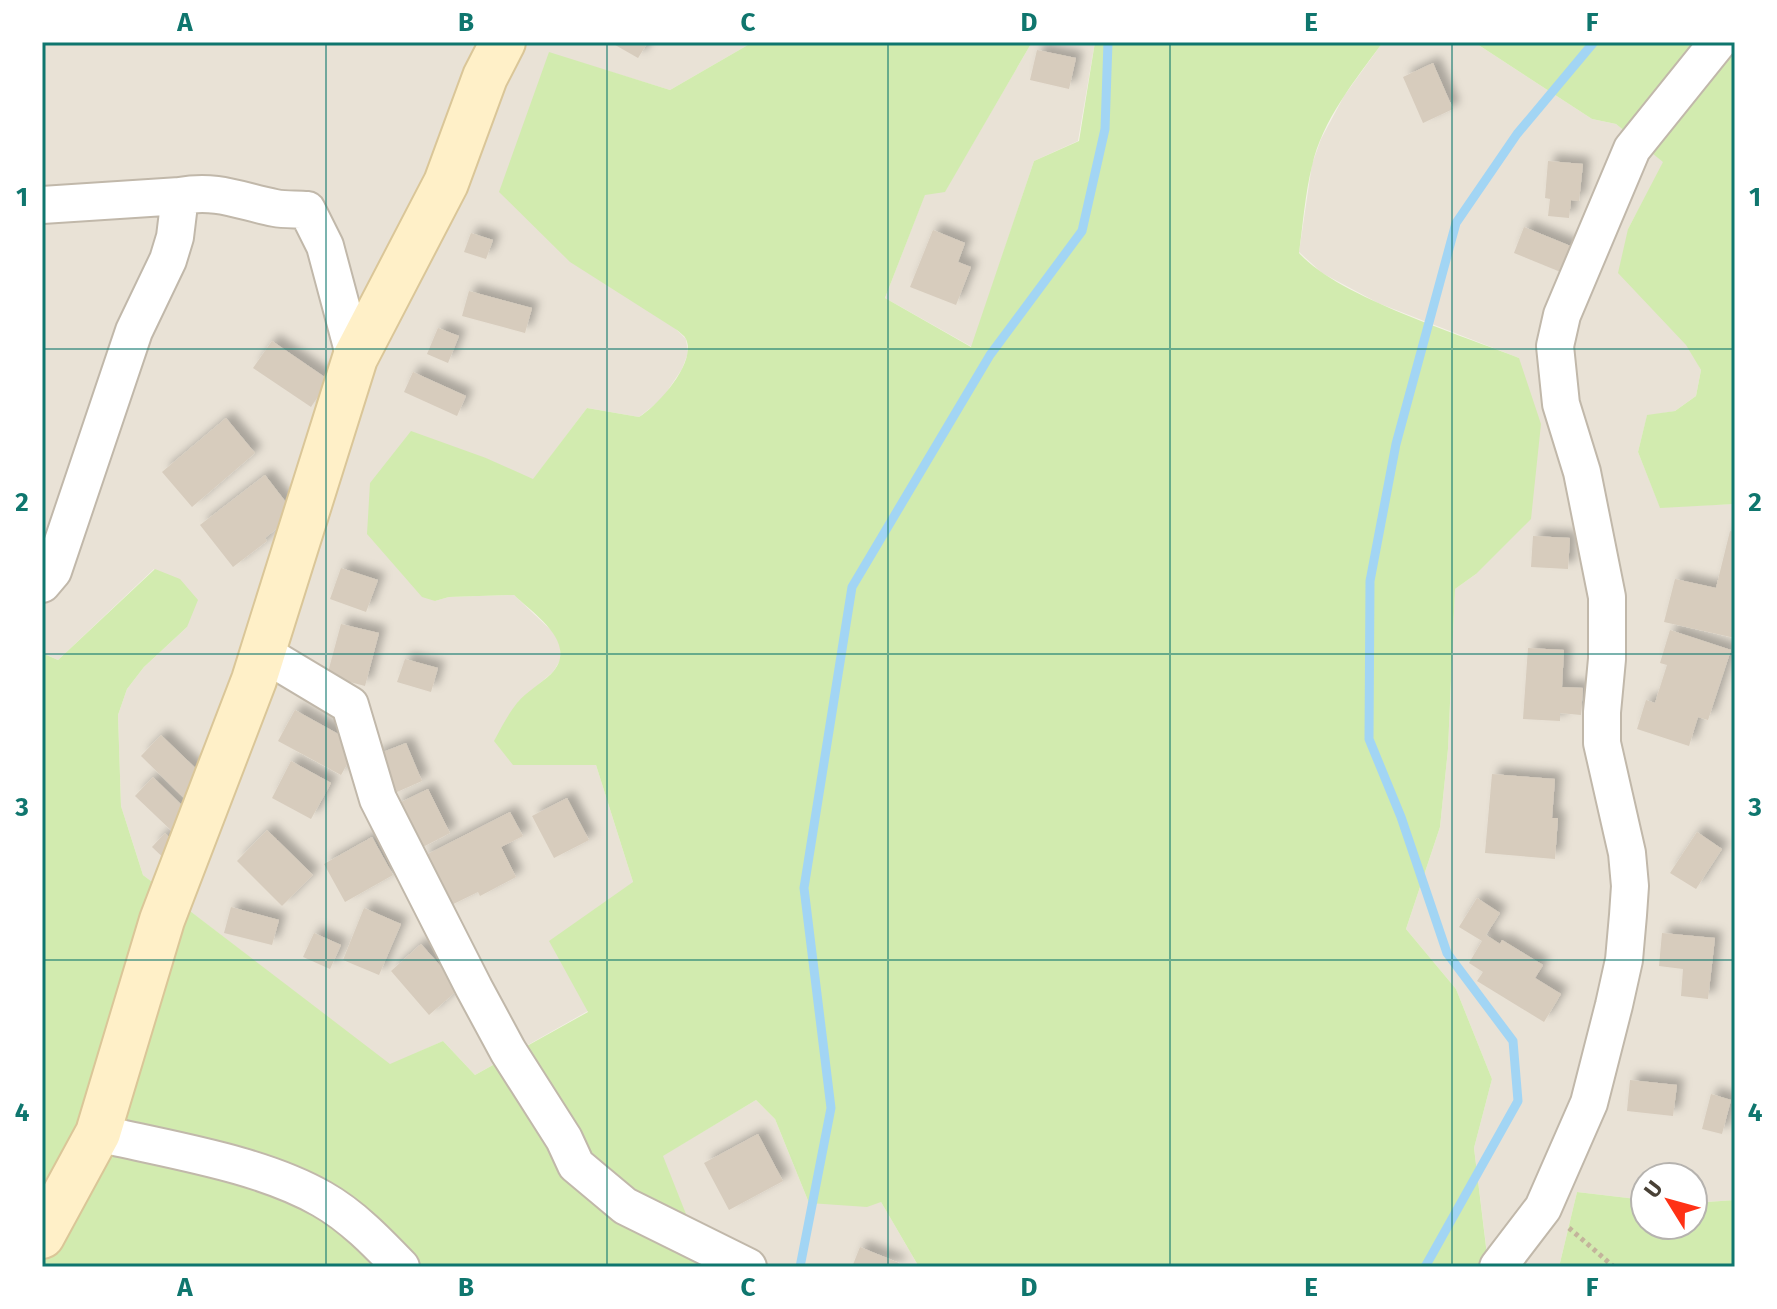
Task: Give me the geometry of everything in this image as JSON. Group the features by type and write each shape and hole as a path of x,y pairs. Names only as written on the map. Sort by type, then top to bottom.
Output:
{"street":[{"path":"42,1236 98,1133 162,920 263,653 355,358 446,183 485,77 503,42"},
{"path":"1498,1267 1543,1208 1589,1103 1624,960 1630,886 1627,853 1602,743 1607,597 1582,472 1561,404 1555,346 1562,315 1632,149 1718,42"},
{"path":"42,205 120,197 180,196 202,191 245,198 275,208 307,210 325,246 355,358"},
{"path":"42,584 53,571 134,331 168,260 175,237 180,196"},
{"path":"263,653 350,705 378,799 508,1051 564,1139 576,1165 625,1206 748,1267"},
{"path":"98,1133 266,1174 323,1199 373,1237 401,1267"}],"path":[{"path":"1543,1208 1614,1267"}],"shaded area":[{"path":"42,42 753,42 670,90 549,53 677,330 686,339 688,353 682,369 662,399 639,417 587,408 533,480 485,458 435,601 449,597 514,595 553,632 560,644 561,659 553,672 518,702 514,765 596,765 633,882 588,1011 475,1075 443,1041 390,1065 143,875 121,806 118,715 127,689 144,667 187,627 154,569 58,660 42,653"},
{"path":"1032,42 1095,42 1078,141 1034,161 972,347 885,298 925,194 945,191"},
{"path":"1383,42 1474,42 1592,119 1616,124 1664,162 1628,229 1701,370 1696,396 1675,411 1647,416 1638,452 1660,507 1735,504 1735,1200 1709,1202 1709,1161 1629,1161 1629,1198 1577,1192 1559,1267 1477,1267 1487,1254 1474,1148 1492,1079 1456,989 1406,929 1440,827 1448,749 1455,589 1476,574 1519,358 1378,303 1322,273 1299,252 1312,164 1321,139 1344,96"},
{"path":"756,1100 775,1119 809,1203 881,1202 919,1267 707,1267 662,1156"}],"green space":[{"path":"753,42 1032,42 945,192 925,195 885,298 971,347 1034,161 1079,141 1095,42 1383,42 1341,101 1317,149 1299,253 1342,285 1371,299 1519,358 1541,424 1531,519 1476,574 1455,589 1448,749 1440,827 1406,929 1456,989 1492,1079 1474,1148 1487,1255 1477,1267 919,1267 881,1202 867,1207 809,1203 775,1119 756,1100 663,1156 707,1267 42,1267 42,653 58,660 155,569 180,579 198,600 187,627 144,667 127,689 118,715 121,806 143,875 390,1064 443,1041 475,1075 588,1012 549,941 633,882 596,765 513,765 494,741 517,703 551,674 559,663 558,641 543,621 514,595 449,597 435,601 422,597 367,534 370,483 411,431 533,479 587,408 639,417 665,394 686,360 688,349 684,336 570,262 499,192 549,52 670,90"},
{"path":"1474,42 1735,42 1735,504 1660,508 1638,452 1647,415 1675,411 1696,396 1701,370 1686,345 1618,273 1628,229 1663,162 1616,124 1592,119"},
{"path":"1577,1192 1629,1198 1629,1241 1709,1241 1709,1202 1735,1200 1735,1267 1559,1267"}],"building":[{"path":"610,42 648,42 638,58"},
{"path":"1037,50 1076,58 1069,89 1030,80"},
{"path":"1433,63 1453,109 1423,123 1403,77"},
{"path":"1548,161 1583,164 1579,201 1571,200 1569,218 1548,216 1550,199 1545,198"},
{"path":"1524,227 1573,247 1563,273 1514,253"},
{"path":"933,230 965,243 958,262 971,267 956,305 910,287"},
{"path":"471,233 493,240 486,259 464,252"},
{"path":"469,291 532,308 525,333 462,316"},
{"path":"438,328 459,336 448,363 427,354"},
{"path":"272,341 329,380 311,407 253,368"},
{"path":"413,372 466,396 457,416 404,392"},
{"path":"226,418 255,453 192,507 162,472"},
{"path":"265,475 295,514 233,567 200,525"},
{"path":"1730,531 1735,532 1735,638 1664,622 1675,579 1716,588"},
{"path":"1533,536 1570,538 1568,569 1531,567"},
{"path":"341,568 378,580 366,612 330,599"},
{"path":"341,624 379,633 365,686 327,676"},
{"path":"1670,630 1731,650 1708,720 1698,717 1689,746 1637,729 1646,700 1655,703 1667,665 1660,663"},
{"path":"1528,648 1564,650 1562,687 1583,688 1581,715 1560,713 1560,721 1523,719"},
{"path":"405,659 438,668 431,692 397,682"},
{"path":"295,710 358,745 341,775 278,741"},
{"path":"161,735 209,781 188,802 141,756"},
{"path":"406,743 422,781 390,795 373,756"},
{"path":"291,761 331,783 311,819 272,798"},
{"path":"1492,774 1555,779 1552,818 1558,818 1555,859 1485,853"},
{"path":"153,777 194,817 176,835 135,796"},
{"path":"428,789 450,833 417,850 395,805"},
{"path":"567,798 589,840 554,858 532,816"},
{"path":"510,812 523,836 501,847 516,877 480,896 478,892 447,907 422,857"},
{"path":"267,830 313,875 282,906 237,861"},
{"path":"1697,832 1722,849 1696,889 1670,873"},
{"path":"165,833 184,851 171,865 152,847"},
{"path":"372,837 393,875 345,902 324,864"},
{"path":"1477,898 1500,913 1486,935 1500,944 1502,940 1543,965 1535,978 1561,994 1544,1022 1477,981 1483,972 1469,963 1482,941 1459,927"},
{"path":"231,907 279,920 272,945 224,933"},
{"path":"364,908 401,924 379,975 343,960"},
{"path":"314,933 341,945 330,969 303,957"},
{"path":"1662,933 1715,938 1708,999 1681,996 1683,969 1659,966"},
{"path":"421,944 460,988 429,1015 391,971"},
{"path":"1630,1080 1677,1085 1673,1116 1627,1111"},
{"path":"1711,1094 1731,1100 1722,1134 1702,1129"},
{"path":"758,1134 783,1181 729,1210 704,1163"},
{"path":"860,1247 899,1263 897,1267 852,1267"}],"waterway":[{"path":"800,1267 831,1108 804,888 852,587 990,355 1082,231 1105,129 1108,42"},
{"path":"1425,1267 1518,1101 1513,1041 1447,953 1401,817 1369,739 1370,581 1396,444 1456,223 1517,134 1594,42"}]}
